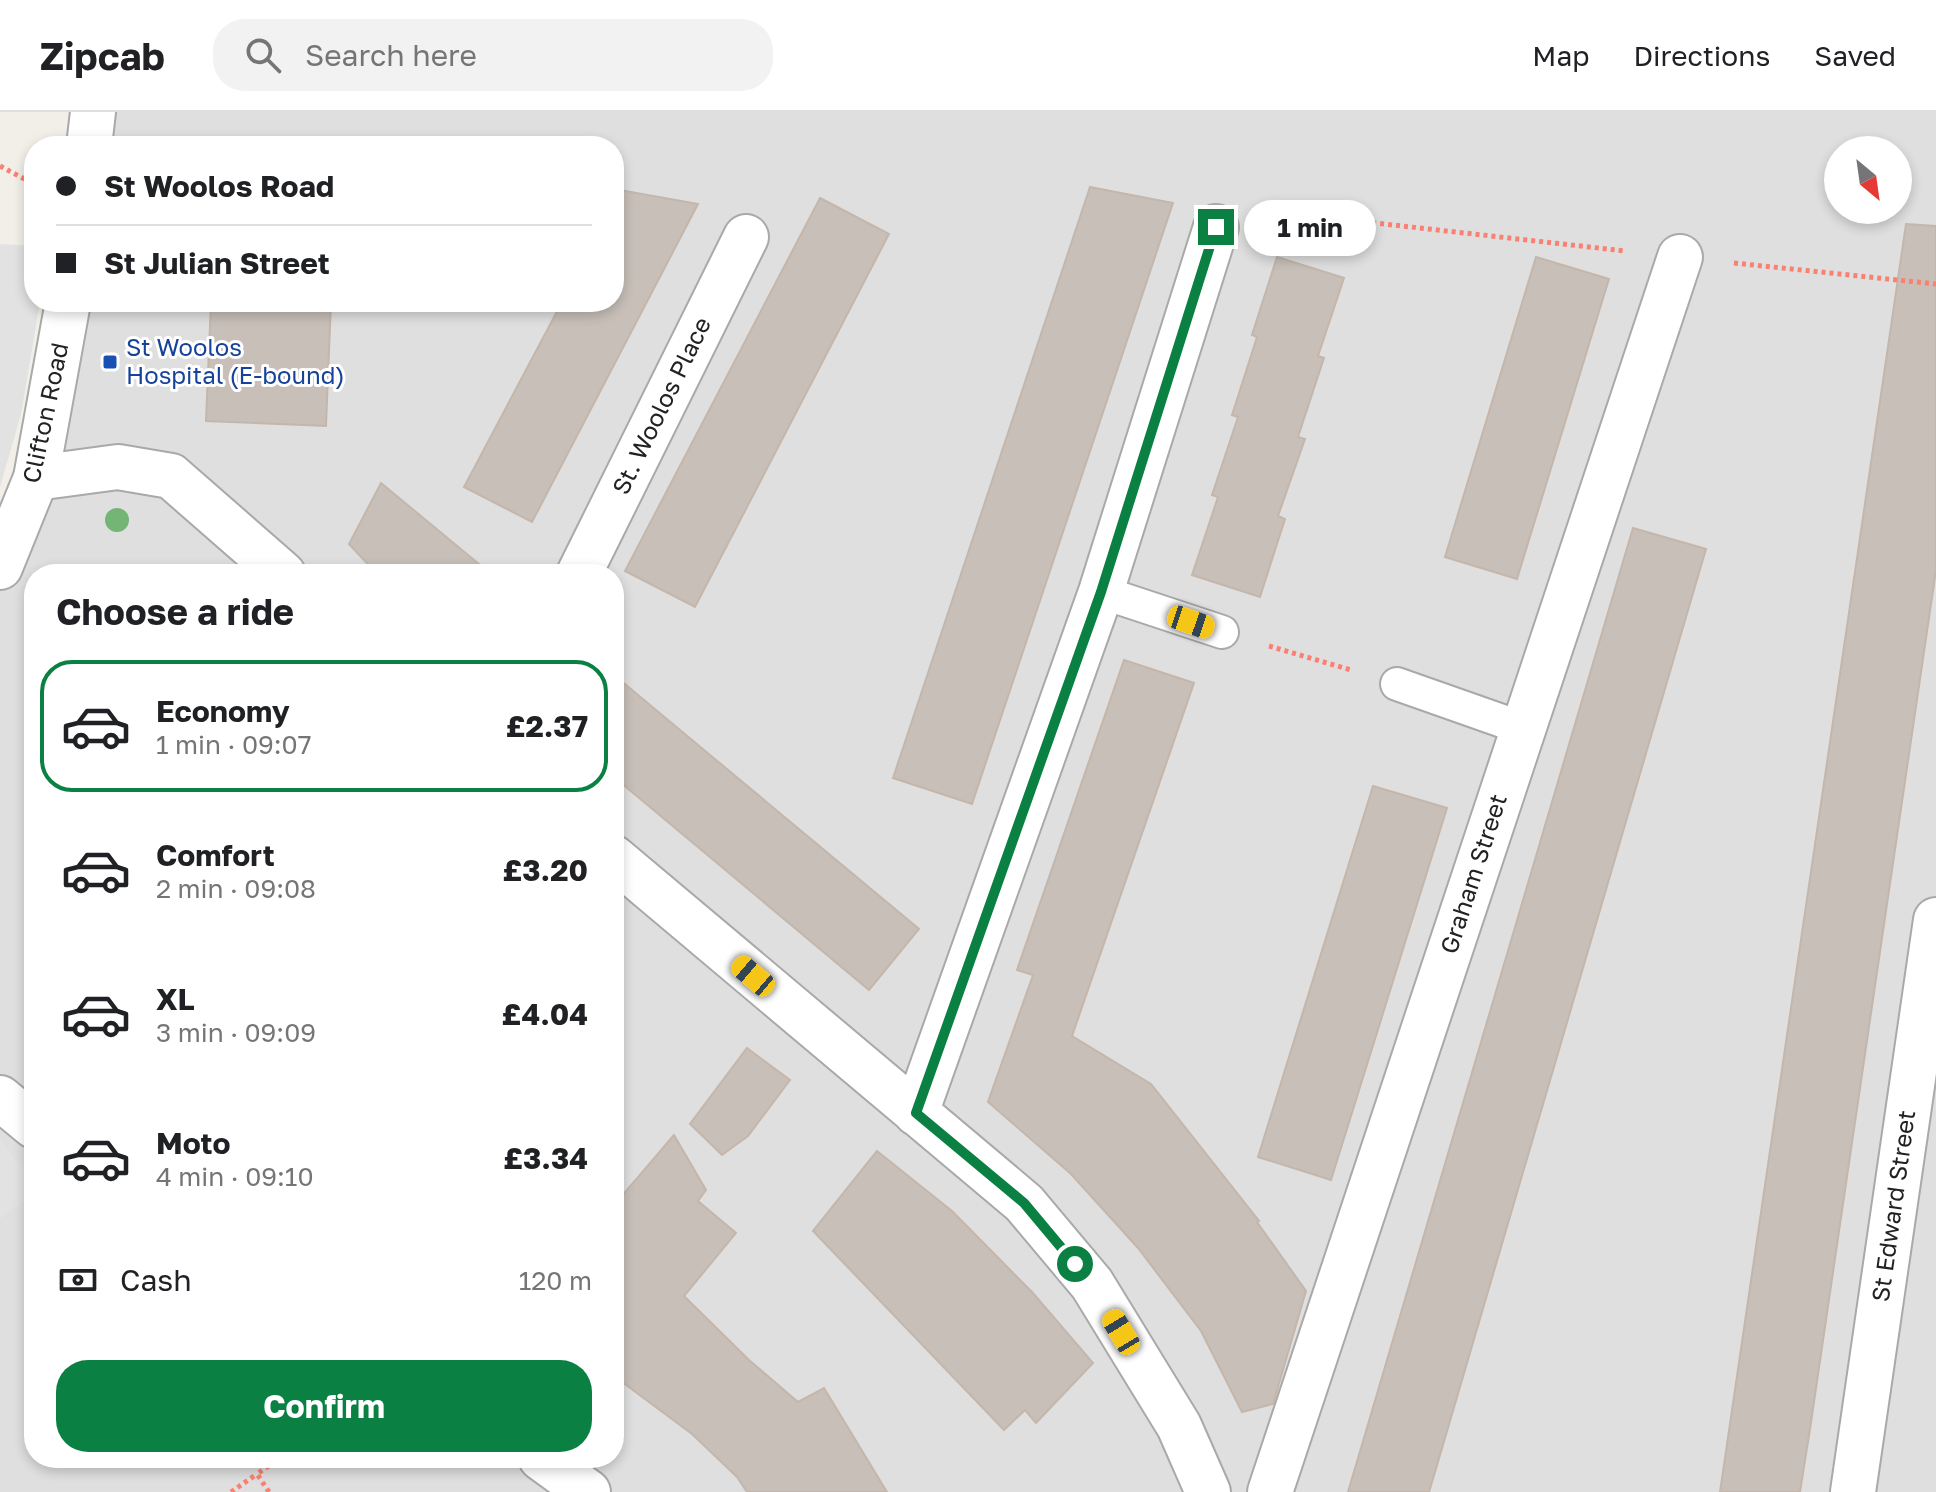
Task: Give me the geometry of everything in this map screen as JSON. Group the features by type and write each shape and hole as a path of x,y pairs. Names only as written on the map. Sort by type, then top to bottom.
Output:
{"street":[{"path":"90,136 93,112"},
{"path":"916,1113 1101,592 1216,227"},
{"name":"St. Woolos Place","path":"584,564 746,237"},
{"name":"Graham Street","path":"1270,1492 1680,257"},
{"name":"Clifton Road","path":"0,567 36,478 66,312"},
{"path":"36,478 118,467 171,476 272,564"},
{"path":"624,866 1024,1203 1092,1284 1179,1426 1208,1492"},
{"name":"St Edward Street","path":"1853,1492 1936,920"},
{"path":"0,1098 24,1118"},
{"path":"555,1468 588,1492"}],"lane":[{"path":"1101,592 1222,632"},
{"path":"1397,684 1522,728"}],"path":[{"path":"0,166 24,179"},
{"path":"1216,227 1277,212 1936,284"},
{"path":"1222,632 1397,684"},
{"path":"231,1492 266,1468"},
{"path":"257,1474 269,1492"}],"shaded area":[{"path":"93,112 1936,112 1936,1492 0,1492 0,567 65,312 624,312 624,136 90,136"},
{"path":"0,244 24,245 24,312 38,312 21,414 0,487"},
{"path":"0,1139 24,1170 24,1201 0,1219"}],"building":[{"path":"1090,187 1173,203 972,804 893,778"},
{"path":"624,191 698,204 532,522 464,487 557,312 624,312"},
{"path":"820,198 889,234 695,607 625,571"},
{"path":"1906,224 1936,226 1936,570 1800,1492 1720,1492"},
{"path":"1277,257 1344,278 1318,356 1324,358 1298,437 1305,439 1278,516 1285,519 1260,597 1192,575 1218,497 1212,495 1238,417 1232,415 1257,337 1252,335"},
{"path":"1536,257 1609,279 1517,579 1445,557"},
{"path":"211,312 331,312 326,426 206,421"},
{"path":"381,483 479,564 368,564 349,544"},
{"path":"1633,528 1706,549 1435,1472 1429,1492 1348,1492"},
{"path":"1124,660 1194,683 1072,1036 1151,1084 1259,1221 1306,1291 1273,1404 1242,1412 1201,1331 1138,1248 1071,1174 988,1102 1033,975 1017,970"},
{"path":"624,683 919,929 869,990 624,785"},
{"path":"1373,786 1447,808 1331,1180 1258,1157"},
{"path":"747,1048 790,1080 748,1136 722,1155 690,1124"},
{"path":"674,1135 706,1190 698,1201 736,1233 684,1296 749,1360 798,1402 824,1388 887,1492 747,1492 737,1477 692,1434 624,1383 624,1193"},
{"path":"877,1151 952,1211 1032,1292 1093,1363 1036,1423 1025,1410 1004,1430 813,1231"}],"place":[{"name":"St Woolos Hospital (E-bound)","path":"110,362"}],"route":[{"path":"1075,1264 1024,1203 916,1113 1101,592 1216,227"}]}
